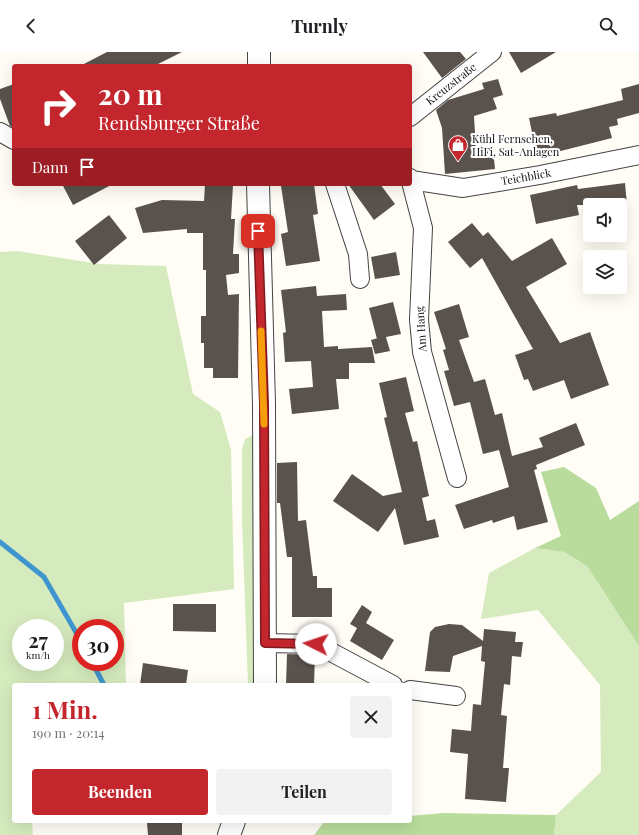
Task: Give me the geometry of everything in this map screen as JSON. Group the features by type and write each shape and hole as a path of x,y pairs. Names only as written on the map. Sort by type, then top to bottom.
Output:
{"street":[{"path":"259,52 259,64"},
{"name":"Kreuzstraße","path":"412,115 492,52"},
{"path":"0,132 12,139"},
{"name":"Teichblick","path":"412,179 463,188 540,175 639,155"},
{"name":"Am Hang","path":"412,183 423,228 418,320 422,352 457,478"},
{"path":"258,186 264,404 265,683"},
{"path":"336,186 358,254 360,279"},
{"path":"265,643 316,644 388,683"},
{"path":"412,690 456,696"},
{"path":"229,835 233,823"}],"green space":[{"path":"17,251 99,264 166,266 193,394 220,412 231,450 234,589 124,603 126,683 12,683 12,823 32,823 33,835 0,835 0,252"},
{"path":"255,434 260,683 248,683 242,521 242,449 245,439"},
{"path":"564,467 596,488 610,520 639,501 639,646 587,566 564,552 535,548 561,536 541,472"},
{"path":"535,548 564,552 587,566 639,646 639,835 554,835 556,815 601,772 600,685 538,610 481,619 489,573"},
{"path":"443,813 556,815 554,835 314,835 323,823 412,823 412,816"}],"building":[{"path":"107,52 182,52 158,64 84,64"},
{"path":"423,52 460,52 466,59 442,78"},
{"path":"509,52 556,52 521,73"},
{"path":"498,79 503,95 493,98 497,109 474,116 476,150 493,149 495,169 445,174 442,128 436,110 448,100 484,89 482,83"},
{"path":"639,84 639,113 617,119 618,125 609,127 612,138 537,157 529,118 556,113 557,116 623,100 621,89"},
{"path":"12,85 12,127 10,126 0,99 0,89"},
{"path":"625,183 626,198 583,198 583,205 577,205 579,215 536,224 530,195 577,185 578,189"},
{"path":"63,186 109,186 73,205"},
{"path":"205,186 233,186 231,219 235,219 233,254 239,254 239,273 226,275 228,295 239,294 238,378 213,378 213,368 204,368 204,343 201,343 201,316 206,316 206,270 203,270 203,233 187,233 187,229 143,233 135,208 162,200 204,201"},
{"path":"281,186 314,186 318,214 313,215 320,261 286,266 281,234 288,232"},
{"path":"349,186 382,186 395,204 374,220"},
{"path":"109,215 127,238 94,265 75,241"},
{"path":"472,223 483,236 488,232 512,261 552,238 567,264 526,287 560,343 590,332 609,385 571,399 564,380 533,391 528,379 524,380 515,355 533,349 482,258 470,268 448,242"},
{"path":"396,252 400,275 375,279 371,257"},
{"path":"316,286 317,296 346,294 347,310 322,311 324,347 338,346 338,349 372,347 375,363 349,363 349,379 336,379 339,409 292,414 289,389 313,387 311,361 285,362 283,333 286,332 281,290"},
{"path":"393,302 401,334 386,337 390,351 375,354 371,340 377,338 369,308"},
{"path":"459,304 469,337 459,340 474,382 485,379 495,415 502,413 512,456 543,447 539,438 576,423 585,445 536,465 537,469 534,470 548,522 517,530 514,516 493,523 492,520 464,529 455,505 509,487 499,450 483,454 470,402 454,406 444,371 449,370 443,350 446,349 434,312"},
{"path":"406,377 414,411 405,413 413,442 417,441 429,496 422,498 427,521 435,519 439,537 404,545 395,508 378,532 333,501 352,474 383,496 402,492 384,418 387,417 379,383"},
{"path":"297,462 298,521 306,520 313,576 317,576 317,588 332,588 332,617 292,617 292,557 287,557 280,503 277,503 277,463"},
{"path":"173,604 216,604 216,632 173,631"},
{"path":"362,605 372,612 366,623 394,640 382,660 350,641 357,628 350,624"},
{"path":"449,624 462,625 483,641 484,629 516,632 515,642 523,642 521,657 512,656 510,685 504,684 501,715 507,716 503,768 509,768 506,802 465,799 468,754 450,752 452,729 471,731 473,704 481,705 485,662 481,661 482,646 453,656 450,672 425,671 430,632 435,627"},
{"path":"287,654 315,655 314,683 286,683"},
{"path":"143,663 188,670 186,683 140,683"},
{"path":"147,823 182,823 182,835 148,835"}],"waterway":[{"path":"0,542 44,577 72,625"},
{"path":"97,671 103,683"}],"slow traffic":[{"path":"261,331 264,424"}],"place":[{"name":"Kühl Fernsehen, HiFi, Sat-Anlagen","path":"458,162"}],"route":[{"path":"258,231 264,404 265,643 306,642 316,644"}]}
